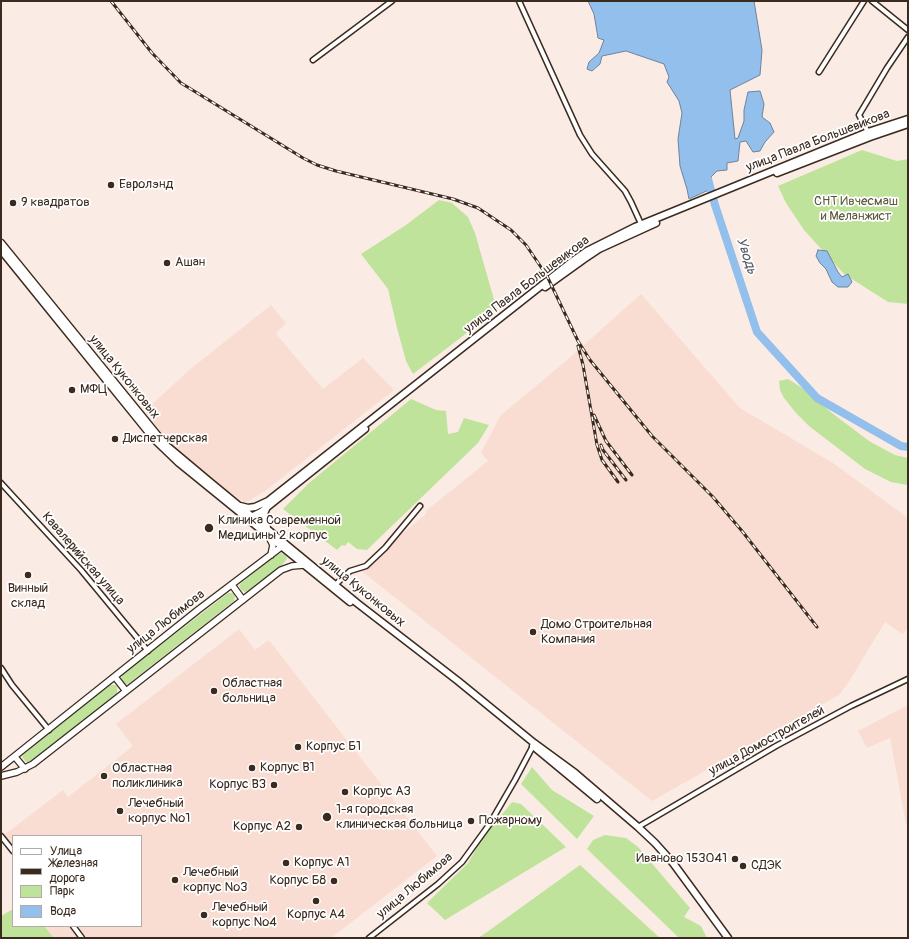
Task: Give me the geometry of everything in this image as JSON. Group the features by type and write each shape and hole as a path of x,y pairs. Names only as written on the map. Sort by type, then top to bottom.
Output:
{"main road":[{"name":"улица Павла Большевикова","path":"238,505 248,508 269,503 551,283 599,250 642,226 728,190 908,119"},
{"name":"улица Павла Большевикова","path":"869,134 908,124"},
{"name":"улица Куконковых","path":"1,243 158,436 182,459 253,517 268,533 499,713 534,745"},
{"name":"улица Куконковых","path":"1,250 154,439 179,463 260,529 268,533"},
{"path":"260,529 253,517 256,511 269,503"},
{"path":"269,503 263,513 263,516 273,545 271,555"},
{"path":"245,516 248,518 253,517"},
{"name":"улица Куконковых","path":"283,545 304,565 357,608 376,620 534,745 575,774 637,828"},
{"name":"улица Любимова","path":"1,768 283,545"},
{"path":"1,776 25,769 33,764 281,570 292,566 304,565"},
{"path":"232,585 242,600"},
{"path":"115,677 126,691"},
{"path":"15,757 25,769"},
{"path":"637,828 663,855 725,938"},
{"path":"637,828 655,843 673,863 728,938"}],"street":[{"path":"313,60 392,1"},
{"path":"519,1 580,136 592,154 625,192 642,226"},
{"path":"819,72 864,1"},
{"path":"872,1 908,30"},
{"path":"869,134 859,115 887,68 908,37"},
{"name":"Кавалерийская улица","path":"1,483 81,570 148,651"},
{"path":"335,585 350,571 366,566 385,548 420,506"},
{"path":"1,668 12,685 50,730"},
{"name":"улица Домостроителей","path":"637,828 776,746 851,706 908,679"},
{"name":"улица Любимова","path":"369,938 438,884 462,862 489,825 534,745"},
{"path":"1,836 12,850"},
{"path":"74,927 82,938"}],"shaded area":[{"path":"641,294 740,408 833,463 908,518 908,629 902,634 885,622 850,680 839,695 652,801 359,569 426,514 426,511 488,461 481,453 500,416 567,360"},
{"path":"271,305 286,323 276,334 323,389 363,358 394,390 265,491 245,503 213,480 168,441 145,411 188,371"},
{"path":"239,629 255,650 269,640 437,856 331,938 47,938 39,927 142,927 142,835 12,835 12,845 4,835 63,790 68,797 133,746 116,724"},
{"path":"908,705 908,823 906,824 890,738 867,748 858,731"}],"green space":[{"name":"СНТ Ивчесмаш и Меланжист","path":"862,150 897,161 908,159 908,304 888,302 844,274 804,230 786,203 778,186"},
{"path":"439,200 452,203 468,217 475,233 497,310 413,374 406,361 388,289 361,254 406,225"},
{"path":"788,379 804,389 832,413 869,441 895,455 908,458 908,485 891,482 865,469 809,426 796,413 784,398 780,390 779,381"},
{"path":"411,399 436,410 446,411 448,434 458,432 464,418 489,425 478,443 367,550 357,549 348,542 345,546 342,545 337,550 283,509 309,483"},
{"path":"281,553 286,556 287,559 282,565 248,591 245,592 241,590 239,586 241,583"},
{"path":"228,593 234,593 234,601 128,684 125,685 121,682 122,675"},
{"path":"110,685 115,685 117,687 117,694 30,763 26,762 22,757 24,754"},
{"path":"532,767 552,790 594,816 577,839 521,784"},
{"path":"512,802 521,804 566,847 445,920 427,903 468,863 482,839"},
{"path":"605,835 626,838 638,847 690,908 684,917 701,926 707,938 679,938 587,849 593,840"},
{"path":"580,865 660,938 478,938 487,932"},
{"path":"12,910 12,927 45,927 54,938 1,938 1,916"}],"water":[{"path":"588,1 754,1 762,50 760,75 730,90 735,139 738,138 744,121 744,110 748,92 760,91 764,104 762,117 770,123 774,132 765,142 760,151 753,152 746,141 740,142 738,161 727,163 727,170 717,171 711,177 713,188 689,199 680,166 678,139 682,113 679,101 667,82 669,77 664,64 626,51 602,56 600,64 592,71 587,69 589,62 599,53 604,40 598,38 594,14"},
{"path":"818,250 827,251 842,277 848,274 852,282 848,287 838,287 832,282 826,269 816,256"}],"waterway":[{"name":"Уводь","path":"708,179 715,205 757,332 817,398 901,446 908,447"}],"railway":[{"path":"111,1 152,53 181,83 303,158 317,165 336,171 453,199 478,208 511,230 526,245 547,276 578,341 590,360 652,436 713,497 742,531 817,627"},
{"path":"578,346 583,365 597,445 602,460 618,482"},
{"path":"594,415 606,441 632,475"},
{"path":"601,445 603,450 626,480"}],"place":[{"name":"Евролэнд","path":"111,185"},
{"name":"9 квадратов","path":"13,203"},
{"name":"Ашан","path":"167,263"},
{"name":"МФЦ","path":"72,390"},
{"name":"Диспетчерская","path":"115,439"},
{"name":"Клиника Современной Медицины 2 корпус","path":"209,528"},
{"name":"Винный склад","path":"28,575"},
{"name":"Домо Строительная Компания","path":"533,632"},
{"name":"Областная больница","path":"214,691"},
{"name":"Корпус Б1","path":"298,747"},
{"name":"Корпус В1","path":"252,768"},
{"name":"Областная поликлиника","path":"104,776"},
{"name":"Корпус В3","path":"274,785"},
{"name":"Корпус А3","path":"345,792"},
{"name":"Лечебный корпус №1","path":"120,811"},
{"name":"1-я городская клиническая больница","path":"327,817"},
{"name":"Пожарному","path":"471,821"},
{"name":"Корпус А2","path":"299,827"},
{"name":"Иваново 153041","path":"735,859"},
{"name":"Корпус А1","path":"286,863"},
{"name":"СДЭК","path":"743,866"},
{"name":"Лечебный корпус №3","path":"175,880"},
{"name":"Корпус Б8","path":"334,881"},
{"name":"Корпус А4","path":"316,901"},
{"name":"Лечебный корпус №4","path":"204,915"}]}
